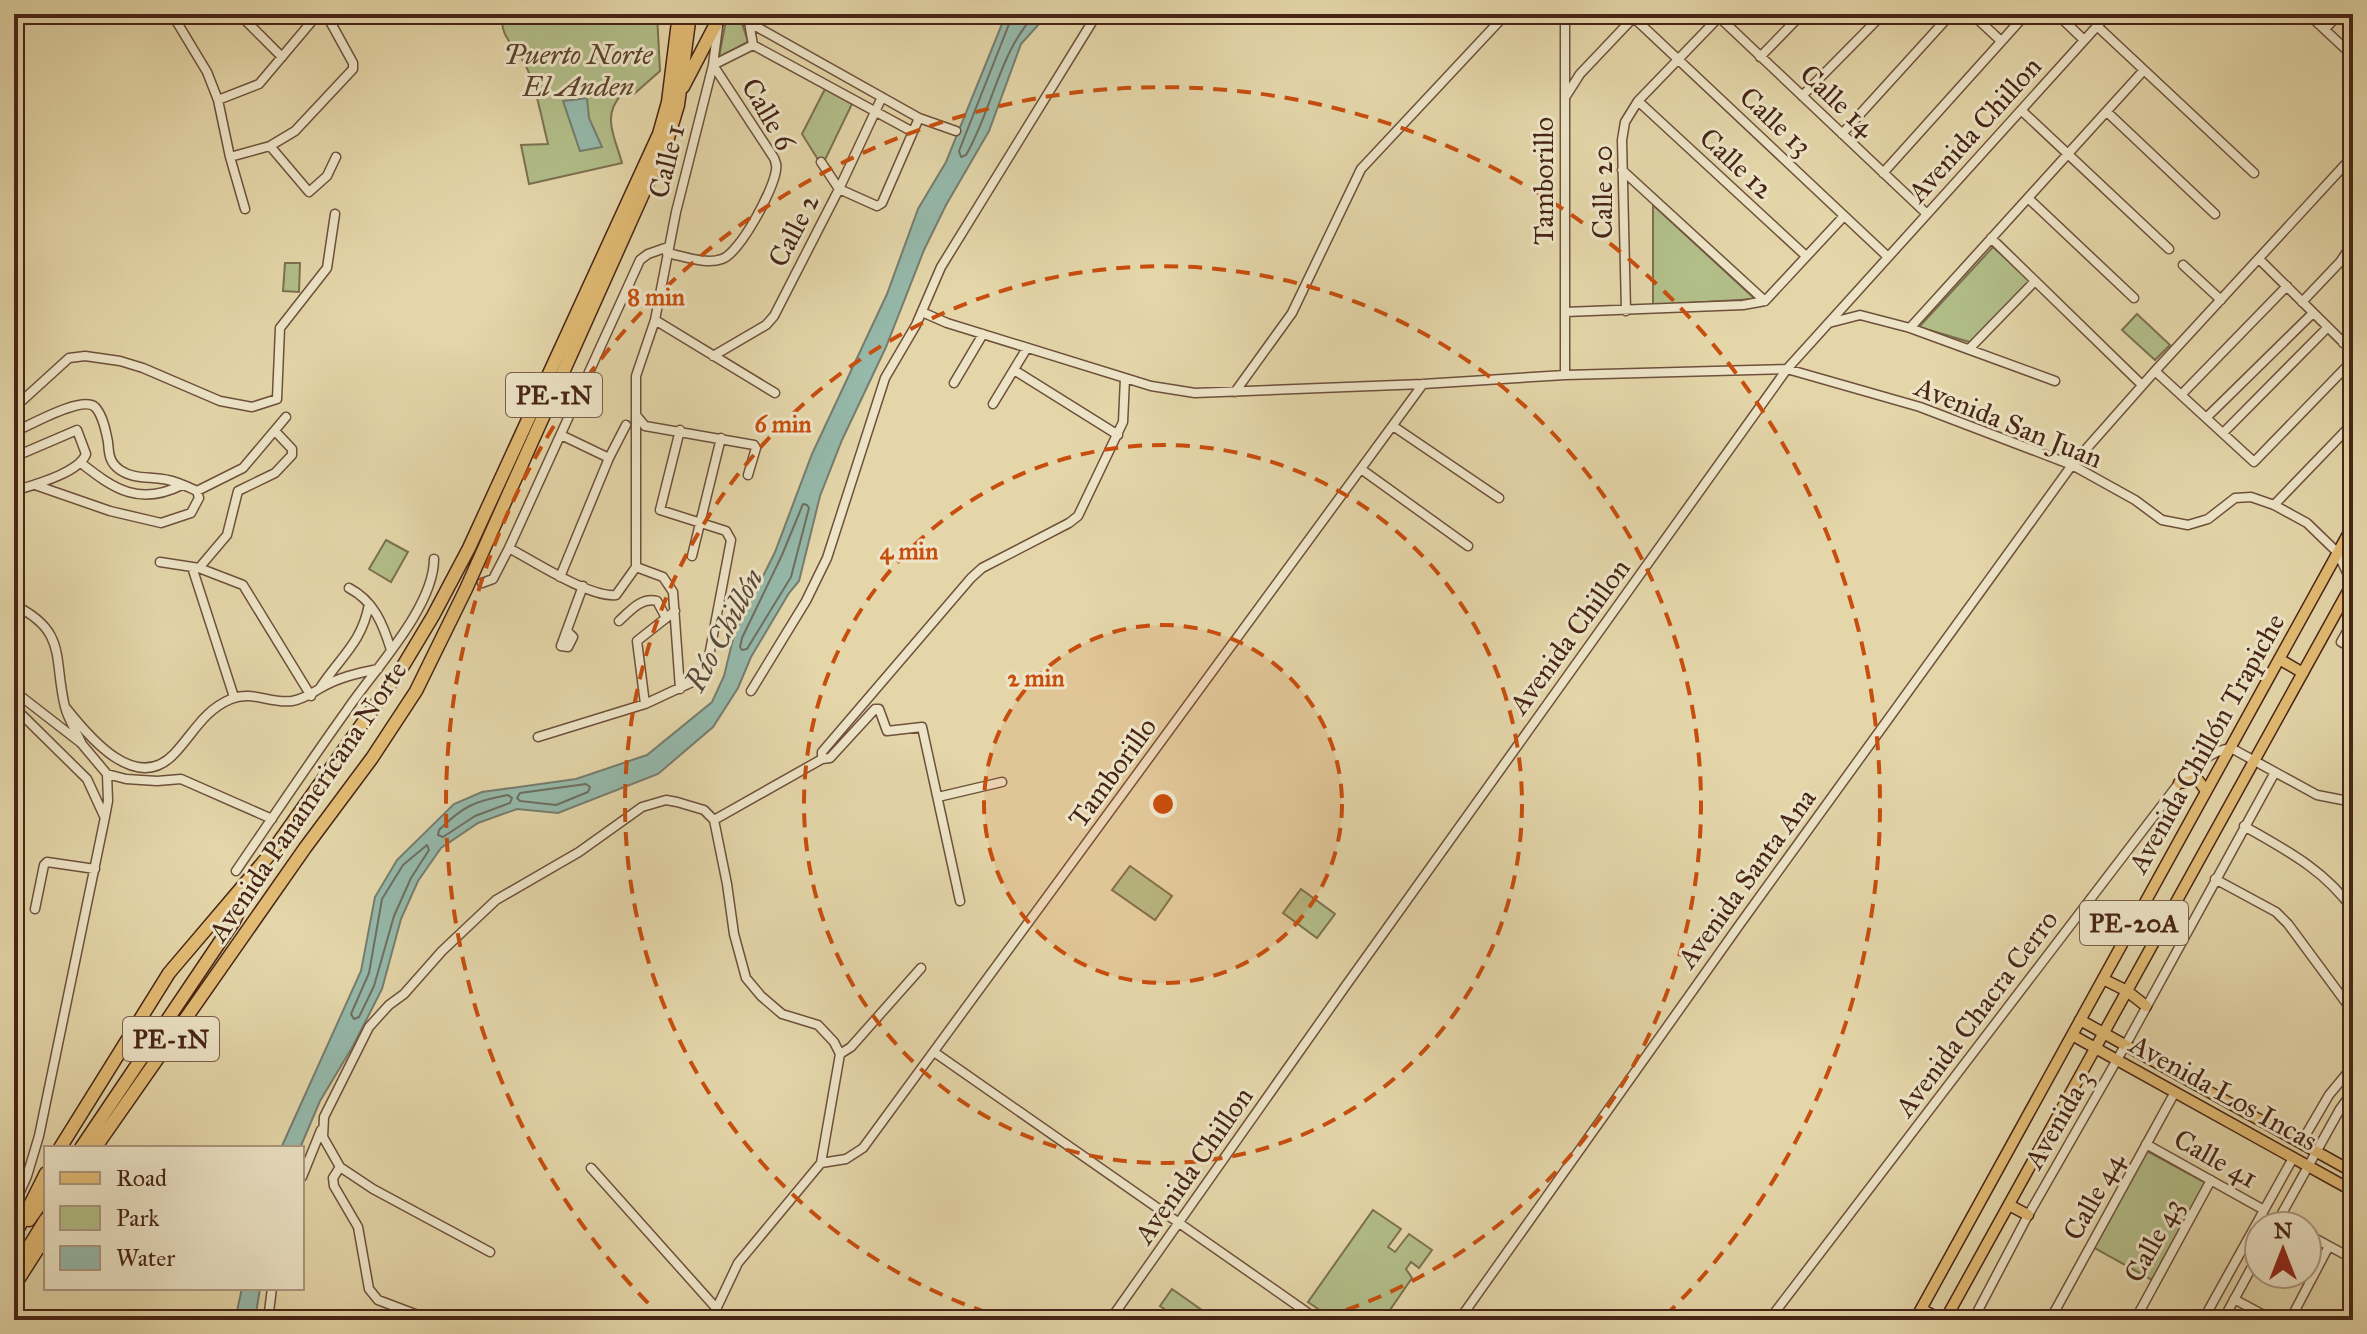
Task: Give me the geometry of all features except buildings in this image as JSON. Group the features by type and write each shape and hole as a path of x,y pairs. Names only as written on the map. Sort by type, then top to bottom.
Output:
{"highway":[{"path":"671,14 678,30"},
{"name":"Avenida Panamericana Norte","path":"61,1146 169,973 262,865 403,666 457,575 659,134 668,102 679,14"},
{"name":"Avenida Panamericana Norte","path":"96,1146 305,848 372,758 416,691 466,589 668,138 681,89 690,14"},
{"path":"681,89 719,16"},
{"name":"Avenida Panamericana Norte","path":"82,1146 234,921 262,865"},
{"path":"14,1238 44,1177"},
{"path":"14,1238 44,1199"},
{"path":"14,1271 44,1222"}],"main road":[{"name":"Avenida Chillón Trapiche","path":"1915,1320 2353,525"},
{"name":"Avenida Chillón Trapiche","path":"1944,1320 2352,584"},
{"path":"2279,659 2303,673"},
{"path":"2179,783 2198,780 2206,791"},
{"path":"2134,923 2158,935"},
{"path":"2103,979 2127,991 2146,1006"},
{"name":"Avenida Los Incas","path":"2080,1020 2353,1172"},
{"name":"Avenida Los Incas","path":"2072,1035 2353,1191"},
{"path":"2009,1205 2028,1215"},
{"path":"14,1288 44,1241"},
{"path":"1921,1309 1944,1320"}],"street":[{"path":"172,14 207,72 218,100 245,209"},
{"path":"239,14 282,57"},
{"path":"218,100 259,84 318,14"},
{"path":"230,157 270,146 295,131 354,66 326,14"},
{"path":"734,14 750,18 919,118 956,131"},
{"path":"751,691 806,601 827,558 885,378 922,312 941,267 1097,14"},
{"path":"1235,392 1292,313 1361,169 1506,14"},
{"path":"1565,14 1565,96"},
{"path":"1760,57 1802,14"},
{"path":"1802,96 1883,14"},
{"path":"1842,134 1951,14"},
{"path":"1972,14 2001,41"},
{"path":"1883,173 2026,14"},
{"path":"2057,14 2084,40"},
{"name":"Avenida Chillon","path":"1110,1320 1787,369 2108,14"},
{"path":"2308,14 2353,56"},
{"path":"2325,29 2339,14"},
{"name":"Calle 1","path":"636,567 636,376 655,320 668,250 713,65 719,16"},
{"name":"Tamborillo","path":"1565,375 1565,96 1580,74 1635,16"},
{"name":"Calle 13","path":"1635,16 1888,257"},
{"name":"Calle 14","path":"1720,16 1927,214"},
{"name":"Calle 20","path":"1626,311 1622,170 1625,122 1638,101 1720,16"},
{"path":"750,18 753,45"},
{"path":"2097,26 2254,173"},
{"path":"713,65 753,45"},
{"path":"753,45 913,132"},
{"name":"Calle 6","path":"668,250 713,261 733,252 773,182 777,168 774,158 713,65"},
{"path":"1910,328 2144,70"},
{"name":"Calle 2","path":"713,356 766,325 774,316 882,97"},
{"name":"Calle 12","path":"1638,101 1806,256"},
{"path":"2021,110 2169,249"},
{"path":"2107,112 2215,214"},
{"path":"821,162 839,189 877,206 882,203 919,118"},
{"path":"270,146 309,192 327,176 336,157"},
{"name":"Avenida Santa Ana","path":"1459,1320 2072,465 2353,156"},
{"path":"1622,170 1765,301"},
{"path":"2028,198 2134,298"},
{"path":"14,408 69,358 85,356 143,368 220,401 252,407 277,399 280,328 327,268 335,214"},
{"path":"1565,312 1743,305 1765,301 1844,216"},
{"path":"1991,238 2142,385"},
{"path":"2302,302 2340,262 2353,243"},
{"path":"482,583 493,579 509,548 640,260 648,254 668,250"},
{"path":"2260,260 2353,352"},
{"path":"2183,265 2221,300"},
{"path":"1969,349 2035,281"},
{"path":"2181,395 2287,286"},
{"name":"Avenida San Juan","path":"922,312 947,323 1125,378 1195,393 1565,375 1787,369 1920,407 2072,465 2135,500 2162,520 2188,525 2208,519 2235,498 2251,497 2274,505 2307,523 2338,553 2352,584"},
{"path":"2206,418 2313,313"},
{"path":"1828,324 1860,315 1910,328 2055,381"},
{"path":"655,320 775,393"},
{"path":"2223,433 2328,327"},
{"path":"2343,343 2353,332"},
{"path":"954,383 983,334"},
{"path":"993,404 1027,348"},
{"path":"2155,371 2254,462 2353,360"},
{"path":"1014,370 1118,435"},
{"path":"822,759 822,752 971,578 982,568 1074,520 1118,435 1124,415 1125,378"},
{"name":"Tamborillo","path":"821,1163 846,1159 863,1148 1423,384"},
{"path":"14,432 75,405 89,404 100,415 111,461 120,470 139,478 166,479 197,491 243,468 286,417"},
{"path":"636,414 645,426 756,446 748,475"},
{"path":"2274,505 2353,423"},
{"path":"560,577 609,458 626,425"},
{"path":"1393,426 1499,498"},
{"path":"14,457 77,430 86,454 81,463 35,485 14,491"},
{"path":"538,737 645,704 703,677 706,672 731,540 726,531 663,512 659,508 680,430"},
{"path":"195,568 227,535 238,491 275,473 292,455 292,449 275,431"},
{"path":"561,435 609,458"},
{"path":"692,556 721,438"},
{"path":"81,463 99,477 130,493 153,496 182,485"},
{"path":"1361,469 1468,546"},
{"path":"35,485 110,511 161,523 191,513 199,498 197,491"},
{"path":"509,548 560,577 606,595 616,595 636,567 663,577 669,583 675,611 680,689"},
{"path":"236,871 349,706 379,669 428,591 434,575 434,559"},
{"path":"160,562 195,568 243,585 311,696"},
{"path":"195,568 234,697"},
{"path":"567,631 583,586"},
{"path":"349,588 369,604 383,625 391,650"},
{"path":"619,621 649,599 657,601 665,616"},
{"path":"66,708 100,745 121,762 136,768 157,766 172,757 205,716 234,697 251,694 289,701 311,696 352,649 363,629 369,604"},
{"path":"14,605 43,622 52,636 59,656 66,708 81,743"},
{"path":"645,704 637,641 675,611"},
{"path":"2353,621 2341,642 2353,648"},
{"path":"320,688 379,669"},
{"path":"14,691 81,743 107,774 126,779 181,779 272,819"},
{"path":"28,703 16,712 87,779 105,817"},
{"path":"714,820 822,759 830,758 872,711 879,709 887,731 919,726 924,729 960,901"},
{"path":"2231,748 2317,795 2353,802"},
{"name":"Avenida Chacra Cerro","path":"1769,1320 2179,783 2207,757 2231,748"},
{"path":"14,1205 39,1136 105,817 107,774"},
{"name":"Avenida 3","path":"1973,1320 2028,1215 2274,774"},
{"path":"938,797 1002,782"},
{"path":"304,1172 339,1085 369,1027 496,900 579,852 652,803 666,800 704,810 714,820 734,934 746,978 782,1014 818,1025 834,1042 840,1054 821,1163 738,1263 711,1320"},
{"path":"2244,826 2322,874 2353,910"},
{"path":"35,909 47,862 95,869"},
{"path":"2215,879 2276,912 2353,1012"},
{"path":"840,1054 851,1047 921,968"},
{"path":"934,1052 1318,1320"},
{"path":"2301,1143 2329,1095 2353,1066"},
{"path":"2284,1210 2353,1091"},
{"name":"Calle 44","path":"2052,1316 2175,1092"},
{"path":"323,1126 326,1146 340,1167 373,1189 490,1252"},
{"name":"Calle 41","path":"2146,1144 2264,1210"},
{"path":"2264,1210 2293,1158"},
{"path":"340,1167 333,1178 334,1186 358,1227 369,1289 378,1300 412,1317 431,1320"},
{"path":"591,1168 717,1309"},
{"path":"2286,1170 2301,1179"},
{"name":"Calle 43","path":"2135,1320 2211,1180"},
{"path":"2323,1243 2353,1259"},
{"path":"2290,1320 2329,1246"},
{"path":"2203,1320 2243,1248"},
{"path":"2223,1320 2243,1283"},
{"path":"268,1320 272,1290"},
{"path":"2234,1299 2273,1320"},
{"path":"2052,1316 2070,1320"}],"green space":[{"name":"Puerto Norte El Anden","path":"504,14 549,14 574,22 593,14 657,14 660,71 634,94 622,94 612,110 612,127 622,163 529,184 521,145 548,144 529,73 505,34"},
{"path":"734,19 742,23 748,42 719,57 726,20"},
{"path":"825,89 852,104 822,166 802,134"},
{"path":"1653,205 1755,299 1653,305"},
{"path":"1993,247 2031,282 1973,343 1919,327"},
{"path":"285,263 300,263 299,292 283,291"},
{"path":"2137,314 2170,345 2155,360 2122,330"},
{"path":"386,540 408,552 391,582 369,569"},
{"path":"1130,866 1172,896 1155,920 1112,890"},
{"path":"1301,889 1335,914 1317,938 1283,913"},
{"path":"2147,1151 2206,1183 2152,1280 2093,1247"},
{"path":"1373,1210 1401,1229 1388,1247 1395,1252 1409,1234 1432,1250 1419,1268 1411,1262 1406,1269 1412,1278 1383,1320 1334,1320 1308,1302"},
{"path":"1172,1289 1206,1313 1201,1320 1180,1320 1160,1306"}],"water":[{"path":"1006,14 1048,14 1021,44 989,131 924,250 886,347 842,440 820,496 799,581 751,657 738,688 713,727 658,774 558,813 517,809 478,823 441,848 418,881 401,919 382,989 320,1101 301,1146 282,1146 361,971 375,897 397,860 454,804 482,792 576,779 647,755 712,702 724,676 734,635 775,552 812,454 887,294 918,209 946,162"},
{"path":"587,98 589,118 602,147 580,151 563,101"},
{"path":"242,1290 260,1290 255,1320 235,1320"}],"water label":[{"name":"Río Chillón","path":"724,630"}]}
